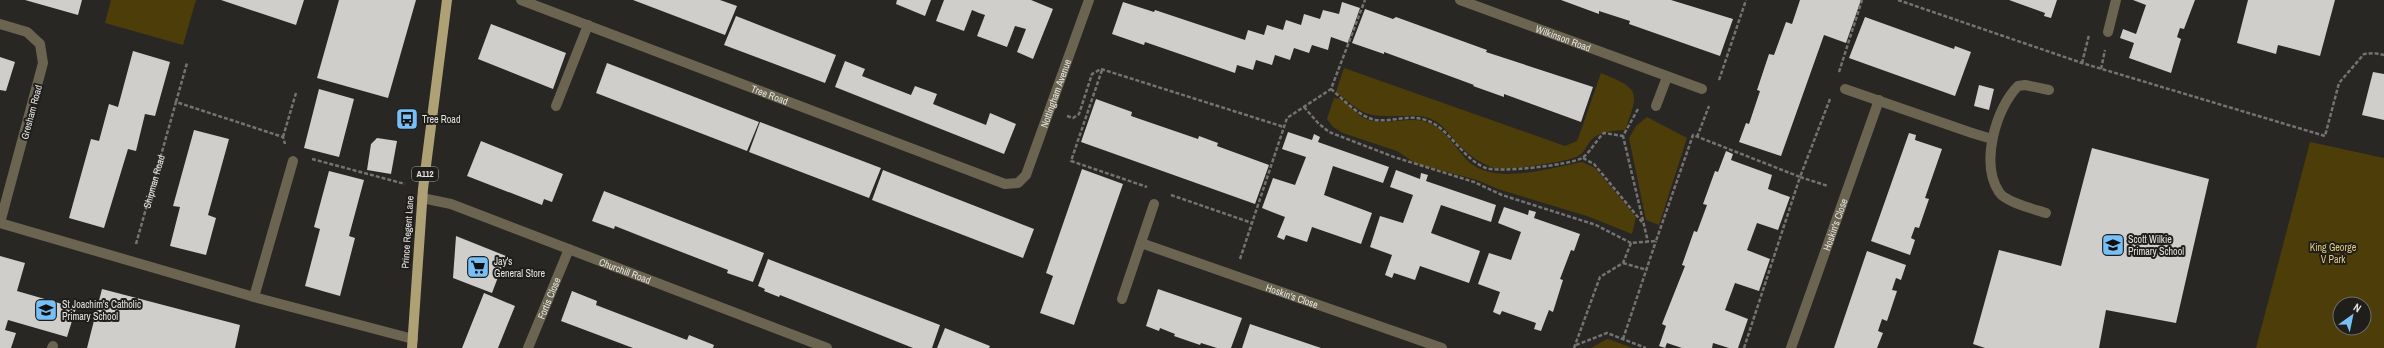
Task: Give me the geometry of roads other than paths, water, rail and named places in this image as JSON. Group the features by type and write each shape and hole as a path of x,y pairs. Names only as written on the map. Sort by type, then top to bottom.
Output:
{"main road":[{"name":"Prince Regent Lane","path":"413,344 422,193 447,0"}],"street":[{"name":"Tree Road","path":"521,0 996,182 1018,183"},
{"name":"Nottingham Avenue","path":"1018,183 1026,175 1089,0"},
{"name":"Wilkinson Road","path":"1460,0 1702,89"},
{"path":"2108,32 2116,0"},
{"name":"Gresham Road","path":"0,24 26,32 40,44 44,63 0,223"},
{"path":"556,106 588,25"},
{"path":"1656,106 1667,76"},
{"path":"2046,213 2006,198 1999,192 1991,172 1989,148 2007,102 2018,86 2025,85 2049,90"},
{"path":"1845,89 1992,139"},
{"name":"Hoskin's Close","path":"1791,348 1879,100"},
{"path":"254,297 292,161"},
{"name":"Churchill Road","path":"422,193 827,348"},
{"path":"1122,299 1154,204"},
{"path":"0,223 413,344"},
{"name":"Hoskin's Close","path":"1141,243 1234,274 1442,348"},
{"name":"Fortis Close","path":"528,348 569,249"}],"place":[{"name":"Tree Road","path":"407,119"},
{"name":"Scott Wilkie Primary School","path":"2113,245"},
{"name":"Jay's General Store","path":"478,267"},
{"name":"St Joachim's Catholic Primary School","path":"46,310"}],"park label":[{"name":"King George V Park","path":"2333,252"}]}
